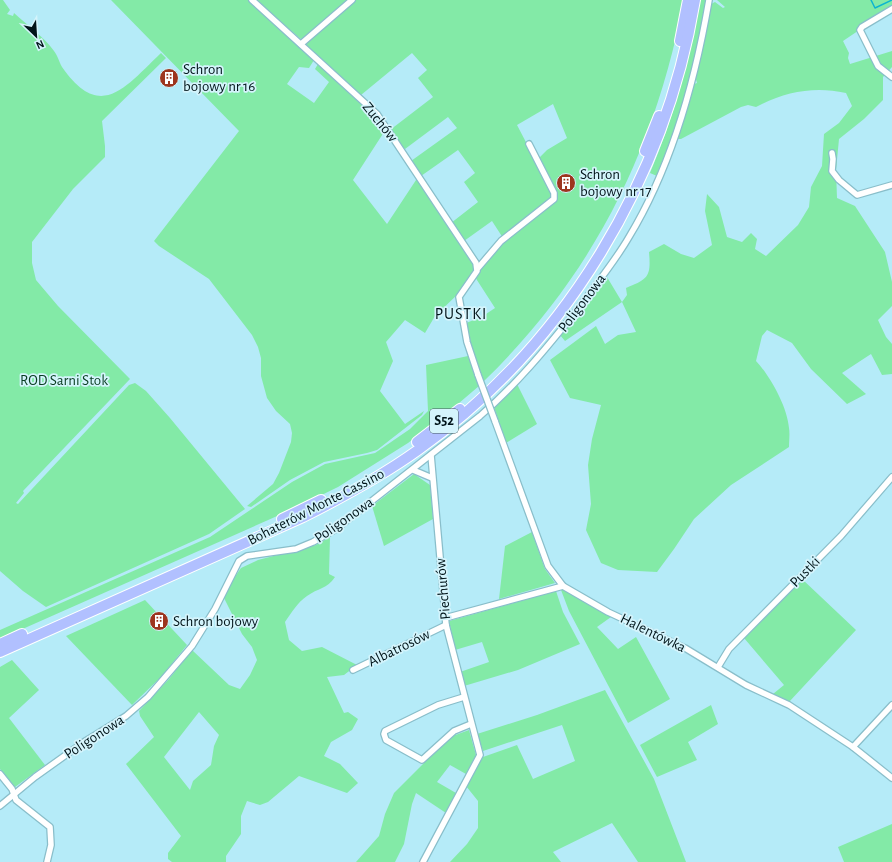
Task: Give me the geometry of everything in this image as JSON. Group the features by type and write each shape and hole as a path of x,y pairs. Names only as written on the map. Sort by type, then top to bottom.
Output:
{"highway":[{"name":"Bohaterów Monte Cassino","path":"0,644 266,526 334,493 413,446 475,395 519,352 549,316 577,278 616,216 634,178 664,102 673,71 688,0"},
{"name":"Bohaterów Monte Cassino","path":"0,652 303,517 337,500 387,471 417,451 480,400 523,357 554,320 582,282 621,218 642,175 670,105 680,73 695,0"}],"street":[{"name":"Zuchów","path":"252,0 377,114 420,177 478,268"},
{"path":"302,44 352,0"},
{"name":"Poligonowa","path":"0,806 84,742 126,716 148,697 192,646 215,609 239,561 247,556 296,549 325,536 413,470 480,416 524,374 550,345 607,270 629,238 648,201 674,138 694,74 709,0"},
{"path":"892,9 862,26 860,30 878,66 892,77"},
{"path":"478,268 501,241 554,199 554,193 529,144"},
{"path":"832,153 832,171 857,195 892,185"},
{"name":"Halentówka","path":"478,268 459,297 467,342 548,566 563,586 608,612 685,648 746,685 789,705 853,747 892,778"},
{"name":"Piechurów","path":"423,862 480,755 446,625 432,478 432,455"},
{"path":"413,470 432,478"},
{"name":"Pustki","path":"718,667 729,649 841,536 892,477"},
{"path":"445,618 563,586"},
{"name":"Albatrosów","path":"353,670 446,625"},
{"path":"464,697 438,704 385,731 384,734 386,740 422,760 454,732 471,724"},
{"path":"853,747 892,705"},
{"path":"0,774 12,789 16,800 50,827 52,845 48,862"}],"green space":[{"name":"ROD Sarni Stok","path":"0,0 3,0 10,10 7,14 13,16 14,13 40,36 57,55 62,67 76,84 89,93 101,96 113,93 125,87 161,53 166,58 102,121 105,157 73,189 32,242 32,263 36,280 58,306 130,379 23,491 24,493 16,503 18,504 129,385 135,383 146,391 170,418 245,509 209,534 46,607 23,591 0,571"},
{"path":"111,0 249,0 314,60 309,68 299,67 287,84 314,103 329,82 315,69 318,64 370,108 386,129 353,180 387,224 418,177 472,259 476,270 458,294 435,316 425,333 405,320 386,342 393,361 380,391 405,424 424,411 422,415 377,450 324,462 290,480 251,507 247,506 273,484 279,473 291,442 292,433 290,424 276,411 267,398 261,376 261,358 258,347 252,335 209,279 159,246 154,241 239,131"},
{"path":"255,0 350,0 302,40"},
{"path":"353,0 684,0 672,55 656,108 637,158 614,207 588,253 558,297 523,340 484,381 464,324 483,316 495,308 475,277 501,242 554,200 555,193 537,160 547,150 567,138 553,104 517,125 552,192 553,199 503,238 492,221 464,241 451,223 478,202 464,182 475,173 458,150 421,176 411,161 457,128 448,117 405,149 390,130 433,97 418,78 427,70 412,53 361,95 306,46 307,41"},
{"path":"700,0 707,0 698,45 680,111 666,155 657,176 650,173 674,109 686,65"},
{"path":"717,0 892,0 892,8 843,41 849,53 848,58 850,64 892,51 892,67 883,77 883,100 864,119 839,139 836,170 837,198 855,206 885,252 892,282 892,306 878,320 886,337 892,344 892,374 882,375 871,354 842,373 866,394 847,404 811,369 792,343 767,330 762,336 756,361 772,383 785,410 788,419 789,447 731,485 694,519 657,572 618,570 601,563 586,530 591,504 588,465 592,439 601,405 570,398 550,360 596,326 605,344 618,335 636,332 622,302 627,295 626,288 640,282 647,276 649,272 649,252 664,244 681,254 694,258 712,245 705,211 707,194 719,207 727,237 742,242 751,233 757,239 755,249 766,256 798,225 809,207 811,187 822,166 824,134 839,123 852,106 846,93 811,90 789,94 756,107 748,105 741,107 681,139 678,139 694,84 697,83 695,76 711,4 715,2 723,8 725,7"},
{"path":"169,68 179,78 172,86 161,76"},
{"path":"607,277 622,302 565,341 560,335 584,308"},
{"path":"468,356 479,386 408,443 338,487 293,509 0,639 0,630 210,537 292,482 325,464 375,453 410,429 428,411 426,365"},
{"path":"517,384 537,424 506,443 494,407"},
{"path":"414,474 430,485 433,519 384,546 372,506"},
{"path":"532,532 545,569 555,583 499,599 505,546"},
{"path":"330,537 329,574 335,577 329,584 303,599 285,622 289,640 302,651 322,647 357,665 344,675 327,677 344,713 348,712 358,719 352,730 331,742 324,756 340,764 358,783 347,793 299,776 268,802 260,805 247,801 241,816 241,834 226,856 226,862 172,862 168,859 168,853 181,836 126,764 154,737 140,716 139,711 169,679 192,650 229,685 240,689 250,675 257,660 252,647 242,634 224,598 229,585 241,568 258,560 316,545","holes":["199,712 219,735 214,746 211,765 193,781 190,790 164,757"]},
{"path":"802,579 856,630 789,702 773,694 784,685 744,638"},
{"path":"564,589 611,617 597,627 618,649 636,637 670,699 628,723 569,611 561,590"},
{"path":"556,591 563,612 580,644 518,670 464,686 460,672 489,662 482,642 455,650 449,621"},
{"path":"145,600 187,645 162,676 132,705 66,636"},
{"path":"12,660 39,690 9,718 45,765 15,787 0,769 0,667"},
{"path":"605,690 654,779 686,862 638,862 612,823 553,852 561,862 450,862 467,844 478,828 478,801 466,786 483,757 517,745 533,779 575,761 562,725 483,751 477,734 537,715"},
{"path":"711,705 718,724 688,742 697,760 657,777 640,745"},
{"path":"469,730 476,755 466,774 450,765 437,782 456,793 446,813 416,793 412,804 404,844 395,862 356,862 379,836 385,814 394,793 450,737"},
{"path":"892,824 892,862 844,862 838,847"}],"waterway":[{"path":"871,0 875,8 892,0"}],"place":[{"name":"Schron bojowy nr 16","path":"169,78"},
{"name":"Schron bojowy nr 17","path":"566,183"},
{"name":"Schron bojowy","path":"159,621"}],"district":[{"name":"PUSTKI","path":"461,314"}]}
